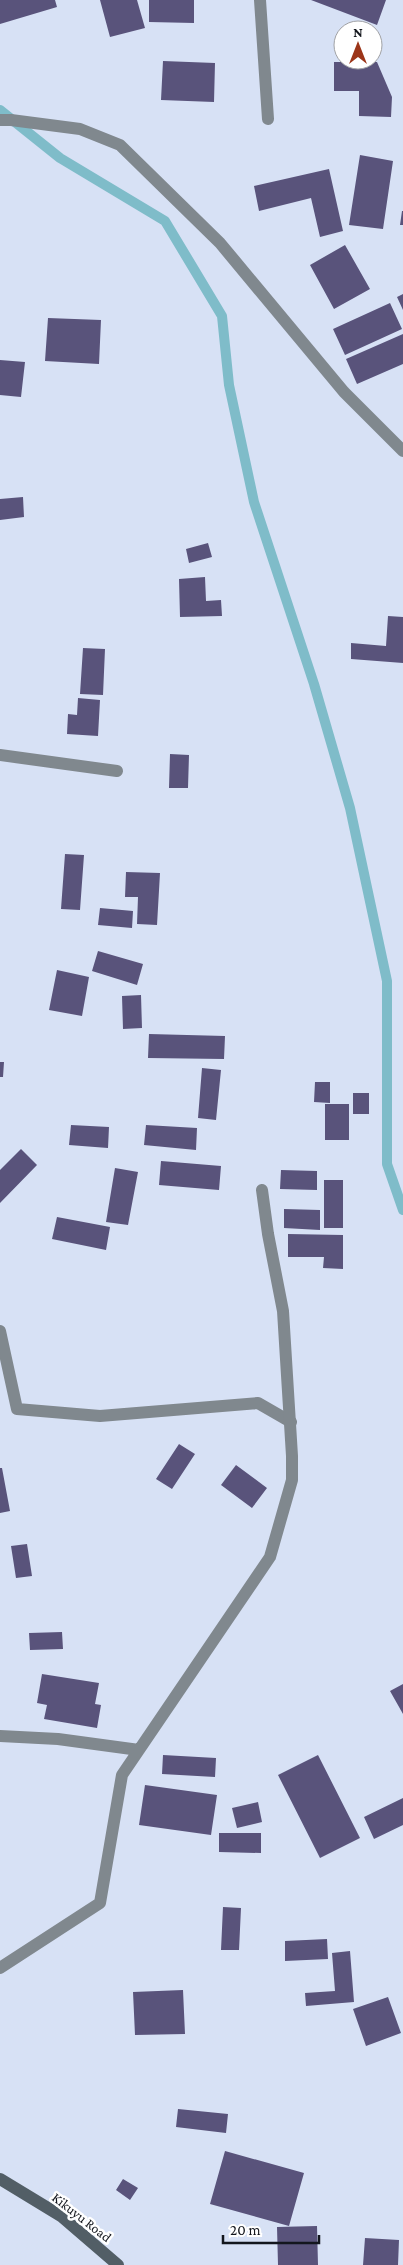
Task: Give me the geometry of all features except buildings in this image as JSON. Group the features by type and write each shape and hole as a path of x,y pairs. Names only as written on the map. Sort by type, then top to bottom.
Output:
{"main road":[{"name":"Kikuyu Road","path":"0,2179 61,2216 118,2265"}],"street":[{"path":"260,0 268,119"},
{"path":"0,120 80,129 120,145 220,243 344,392 403,451"},
{"path":"0,755 117,771"},
{"path":"0,1968 100,1904 122,1775 270,1558 292,1480 283,1311 268,1234 262,1190"},
{"path":"0,1331 17,1410 100,1416 258,1403 290,1422"},
{"path":"0,1736 58,1739 139,1750"}],"waterway":[{"path":"0,110 60,158 165,221 222,316 229,385 254,502 314,684 350,808 387,981 387,1164 403,1210"}]}
